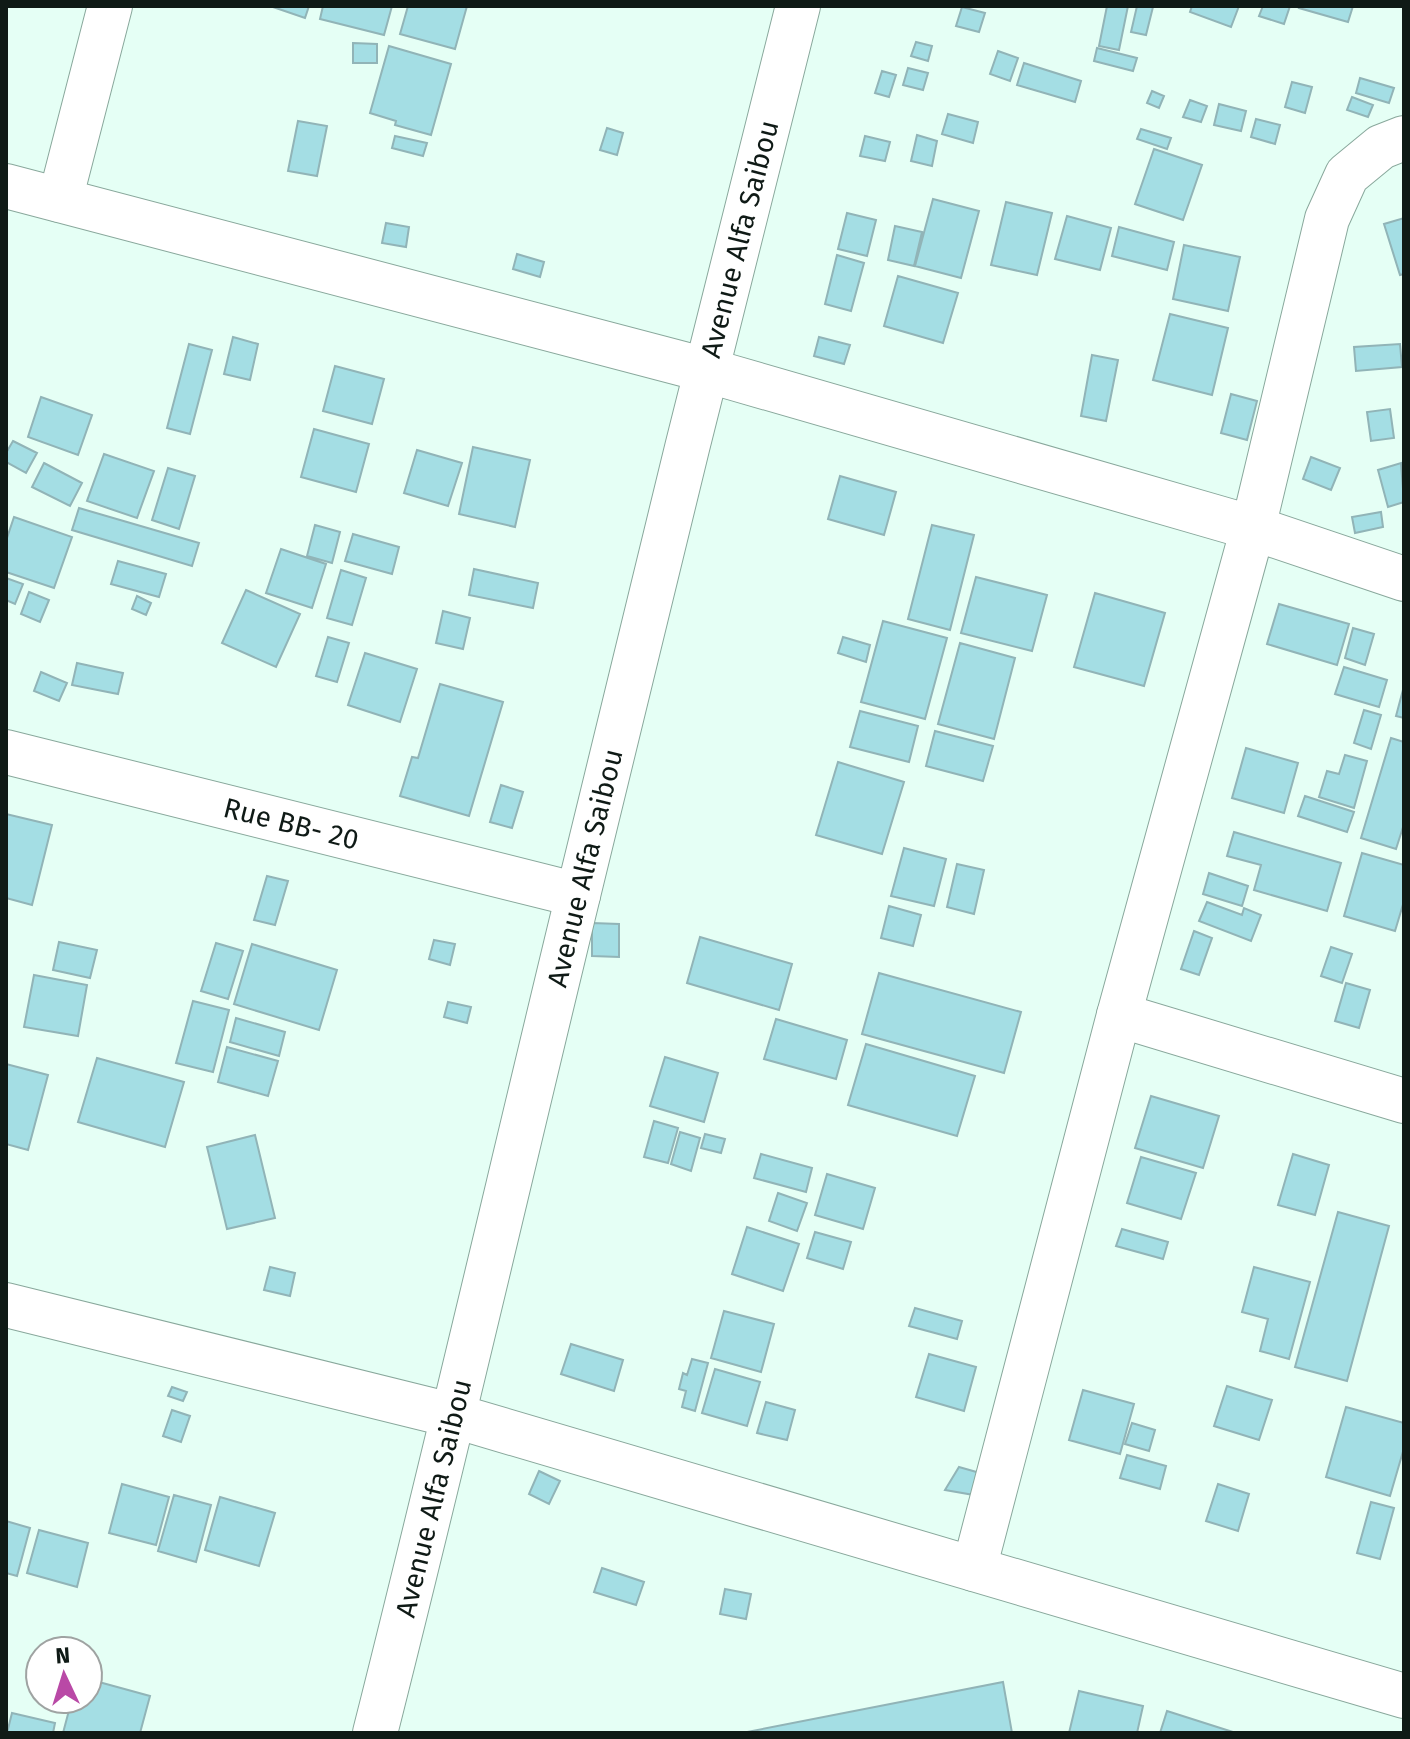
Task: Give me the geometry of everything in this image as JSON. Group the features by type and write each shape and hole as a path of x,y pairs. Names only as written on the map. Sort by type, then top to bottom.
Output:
{"street":[{"path":"60,200 110,6"},
{"name":"Avenue Alfa Saibou","path":"375,1733 455,1416 706,370 798,6"},
{"path":"974,1569 1119,1015 1253,528 1327,219 1347,175 1381,147 1404,138"},
{"path":"6,186 706,370 1253,528 1404,579"},
{"name":"Rue BB- 20","path":"6,752 578,895"},
{"path":"1119,1015 1404,1101"},
{"path":"6,1305 455,1416 1404,1696"}],"building":[{"path":"270,6 309,6 305,18"},
{"path":"323,6 392,6 384,35 320,19"},
{"path":"408,6 467,6 455,49 400,34"},
{"path":"1107,6 1128,6 1119,50 1099,46"},
{"path":"1137,6 1153,7 1146,35 1131,32"},
{"path":"1192,6 1239,6 1231,27 1190,12"},
{"path":"1263,6 1290,6 1284,24 1259,16"},
{"path":"1300,6 1353,6 1348,22"},
{"path":"962,7 985,13 979,32 956,26"},
{"path":"916,42 932,46 928,61 911,56"},
{"path":"353,43 377,44 377,63 353,63"},
{"path":"389,46 451,64 431,135 395,125 396,121 370,113"},
{"path":"1097,48 1137,58 1133,71 1094,61"},
{"path":"998,51 1018,58 1010,81 990,74"},
{"path":"1024,63 1081,81 1075,102 1017,85"},
{"path":"908,68 928,73 923,90 903,85"},
{"path":"882,71 896,75 889,97 875,93"},
{"path":"1360,78 1394,88 1389,103 1356,93"},
{"path":"1292,82 1312,87 1305,113 1285,107"},
{"path":"1152,91 1164,96 1159,108 1147,103"},
{"path":"1352,97 1373,105 1368,117 1347,110"},
{"path":"1190,100 1207,106 1201,122 1183,117"},
{"path":"1219,104 1246,111 1241,131 1214,125"},
{"path":"948,114 978,122 973,143 942,134"},
{"path":"1256,119 1280,125 1275,144 1251,137"},
{"path":"298,121 327,126 317,176 288,171"},
{"path":"607,128 623,133 617,155 600,150"},
{"path":"1141,129 1171,138 1167,149 1137,139"},
{"path":"917,135 937,141 932,166 911,161"},
{"path":"395,136 427,143 423,156 392,148"},
{"path":"865,136 890,142 885,161 860,156"},
{"path":"1154,149 1202,165 1183,220 1135,204"},
{"path":"933,199 979,211 961,278 915,266"},
{"path":"1006,202 1052,213 1037,275 991,265"},
{"path":"847,213 876,220 867,256 838,249"},
{"path":"1067,216 1111,228 1100,270 1055,259"},
{"path":"1404,218 1404,274 1400,275 1384,224"},
{"path":"386,223 409,227 406,247 382,243"},
{"path":"895,226 922,232 914,266 888,260"},
{"path":"1119,227 1174,242 1167,270 1112,256"},
{"path":"1184,245 1240,257 1228,311 1173,299"},
{"path":"517,254 544,262 540,277 513,269"},
{"path":"837,255 864,263 851,311 825,304"},
{"path":"898,276 958,293 943,343 884,326"},
{"path":"1170,314 1228,328 1212,395 1153,380"},
{"path":"233,337 258,344 250,380 224,374"},
{"path":"819,337 850,345 844,364 814,356"},
{"path":"189,344 212,350 190,434 167,428"},
{"path":"1400,344 1402,367 1356,371 1354,347"},
{"path":"1092,355 1118,360 1106,421 1081,416"},
{"path":"335,366 384,379 372,424 323,411"},
{"path":"1231,394 1257,401 1247,440 1221,433"},
{"path":"41,397 92,415 78,455 28,437"},
{"path":"1390,409 1394,438 1371,441 1367,412"},
{"path":"314,429 369,444 356,492 301,477"},
{"path":"13,441 37,453 26,473 6,462 6,453"},
{"path":"473,447 530,460 515,527 459,514"},
{"path":"417,450 462,463 448,506 404,493"},
{"path":"104,454 154,471 137,518 87,501"},
{"path":"1311,457 1340,468 1331,490 1303,479"},
{"path":"44,463 82,483 70,506 32,487"},
{"path":"1401,463 1404,502 1388,507 1378,470"},
{"path":"168,468 195,476 179,529 152,520"},
{"path":"840,476 896,492 884,535 828,519"},
{"path":"79,508 199,543 192,566 72,530"},
{"path":"1381,512 1383,527 1355,533 1352,517"},
{"path":"14,517 72,537 54,588 6,572 6,541"},
{"path":"315,525 340,532 332,563 307,556"},
{"path":"932,525 974,535 950,630 908,619"},
{"path":"353,534 399,547 392,574 345,561"},
{"path":"281,549 326,564 312,608 266,593"},
{"path":"118,561 166,574 159,597 111,584"},
{"path":"474,569 538,583 533,608 469,595"},
{"path":"341,570 366,578 352,625 327,618"},
{"path":"976,577 1047,595 1032,651 961,633"},
{"path":"6,578 23,584 15,604 6,600"},
{"path":"246,590 300,614 276,667 222,643"},
{"path":"29,592 49,600 40,622 21,614"},
{"path":"1095,593 1165,613 1144,686 1074,667"},
{"path":"137,596 151,603 146,615 132,609"},
{"path":"1279,604 1349,624 1337,665 1267,644"},
{"path":"443,611 470,618 463,649 436,643"},
{"path":"883,621 947,638 925,719 861,702"},
{"path":"1353,628 1374,634 1365,665 1345,658"},
{"path":"328,637 349,643 337,682 316,676"},
{"path":"843,637 870,645 866,662 838,653"},
{"path":"960,643 1015,658 994,739 938,724"},
{"path":"365,653 417,669 400,722 348,705"},
{"path":"77,663 123,673 118,694 72,685"},
{"path":"1344,667 1387,680 1379,707 1335,694"},
{"path":"41,672 67,683 59,701 34,691"},
{"path":"440,684 503,702 469,816 400,796 412,757 418,758"},
{"path":"1404,686 1404,718 1396,716"},
{"path":"1364,710 1381,715 1371,749 1354,743"},
{"path":"860,711 918,726 909,762 850,747"},
{"path":"935,731 993,746 983,781 926,766"},
{"path":"1391,738 1404,742 1404,824 1396,849 1361,838"},
{"path":"1246,748 1298,763 1284,813 1232,798"},
{"path":"1345,755 1367,761 1354,808 1319,797 1327,771 1339,774"},
{"path":"838,762 904,782 882,854 816,835"},
{"path":"501,785 523,792 512,828 490,822"},
{"path":"1305,796 1354,812 1347,832 1298,816"},
{"path":"6,814 52,825 32,905 6,898"},
{"path":"1234,832 1341,863 1327,911 1254,890 1261,865 1227,856"},
{"path":"904,848 946,859 934,906 891,896"},
{"path":"1362,853 1404,865 1404,901 1395,931 1344,916"},
{"path":"957,864 984,870 974,914 947,907"},
{"path":"1209,873 1248,886 1242,906 1203,894"},
{"path":"267,876 288,881 275,925 254,920"},
{"path":"1207,902 1242,915 1244,908 1261,915 1251,941 1199,921"},
{"path":"889,906 921,915 913,946 881,938"},
{"path":"592,923 619,924 619,957 592,956"},
{"path":"1194,931 1212,938 1199,975 1181,969"},
{"path":"700,937 792,964 779,1010 687,983"},
{"path":"434,940 455,944 450,965 429,959"},
{"path":"59,942 97,950 90,978 53,970"},
{"path":"216,943 243,951 228,999 201,991"},
{"path":"252,944 337,970 319,1030 234,1004"},
{"path":"1331,947 1352,954 1342,983 1321,976"},
{"path":"879,973 1021,1012 1004,1073 862,1034"},
{"path":"34,975 87,985 78,1036 24,1027"},
{"path":"1346,983 1370,990 1359,1028 1335,1021"},
{"path":"193,1001 229,1010 213,1072 176,1063"},
{"path":"448,1002 471,1007 467,1023 444,1017"},
{"path":"236,1018 285,1032 279,1056 230,1042"},
{"path":"776,1019 847,1040 836,1079 764,1059"},
{"path":"866,1044 975,1076 957,1136 848,1105"},
{"path":"227,1047 278,1061 268,1096 218,1082"},
{"path":"665,1057 718,1073 704,1122 650,1106"},
{"path":"97,1058 184,1082 165,1147 78,1122"},
{"path":"6,1064 48,1075 28,1150 6,1144"},
{"path":"1151,1096 1219,1116 1203,1168 1135,1148"},
{"path":"654,1121 678,1128 668,1163 644,1157"},
{"path":"680,1132 700,1138 691,1171 671,1164"},
{"path":"705,1134 725,1139 721,1153 701,1148"},
{"path":"255,1135 275,1218 227,1229 207,1147"},
{"path":"761,1154 812,1168 806,1192 754,1178"},
{"path":"1293,1154 1329,1165 1315,1215 1278,1205"},
{"path":"1141,1157 1196,1173 1181,1219 1127,1203"},
{"path":"827,1174 875,1188 863,1229 815,1215"},
{"path":"778,1193 807,1203 797,1231 769,1221"},
{"path":"1338,1212 1389,1226 1347,1381 1295,1367"},
{"path":"747,1227 799,1244 783,1291 732,1274"},
{"path":"1122,1229 1168,1242 1163,1259 1116,1246"},
{"path":"815,1232 851,1242 843,1269 807,1258"},
{"path":"270,1267 295,1273 290,1296 264,1290"},
{"path":"1254,1267 1310,1282 1289,1359 1260,1351 1268,1319 1242,1312"},
{"path":"915,1308 962,1321 957,1339 909,1326"},
{"path":"724,1311 774,1324 761,1372 711,1358"},
{"path":"571,1344 623,1360 614,1391 561,1374"},
{"path":"929,1354 976,1367 964,1411 916,1397"},
{"path":"692,1359 708,1363 695,1411 682,1407 686,1391 679,1389 683,1373 687,1375"},
{"path":"715,1369 760,1382 747,1426 702,1413"},
{"path":"1227,1386 1272,1400 1259,1440 1214,1426"},
{"path":"172,1387 187,1392 183,1401 168,1396"},
{"path":"1083,1390 1134,1404 1120,1454 1069,1440"},
{"path":"766,1402 795,1410 787,1440 757,1433"},
{"path":"1346,1407 1404,1423 1404,1448 1390,1496 1326,1477"},
{"path":"172,1410 190,1416 181,1442 163,1436"},
{"path":"1132,1423 1155,1430 1149,1451 1125,1444"},
{"path":"1127,1455 1166,1466 1160,1489 1120,1478"},
{"path":"959,1467 980,1473 974,1495 945,1490"},
{"path":"539,1471 560,1481 549,1504 529,1494"},
{"path":"122,1484 169,1497 156,1545 109,1533"},
{"path":"1218,1484 1249,1494 1238,1531 1206,1521"},
{"path":"174,1495 211,1505 196,1562 158,1551"},
{"path":"220,1497 275,1513 259,1566 205,1550"},
{"path":"1371,1502 1394,1508 1380,1559 1357,1553"},
{"path":"6,1521 30,1528 17,1576 6,1573"},
{"path":"39,1530 88,1543 77,1587 27,1573"},
{"path":"602,1568 644,1582 636,1605 594,1592"},
{"path":"725,1589 751,1594 746,1619 720,1614"},
{"path":"1003,1682 1012,1733 742,1733"},
{"path":"104,1683 150,1696 140,1733 63,1733 68,1715 104,1715"},
{"path":"1079,1691 1143,1706 1137,1733 1069,1733"},
{"path":"1167,1711 1236,1733 1160,1733"},
{"path":"12,1713 55,1723 53,1733 7,1733"}]}
